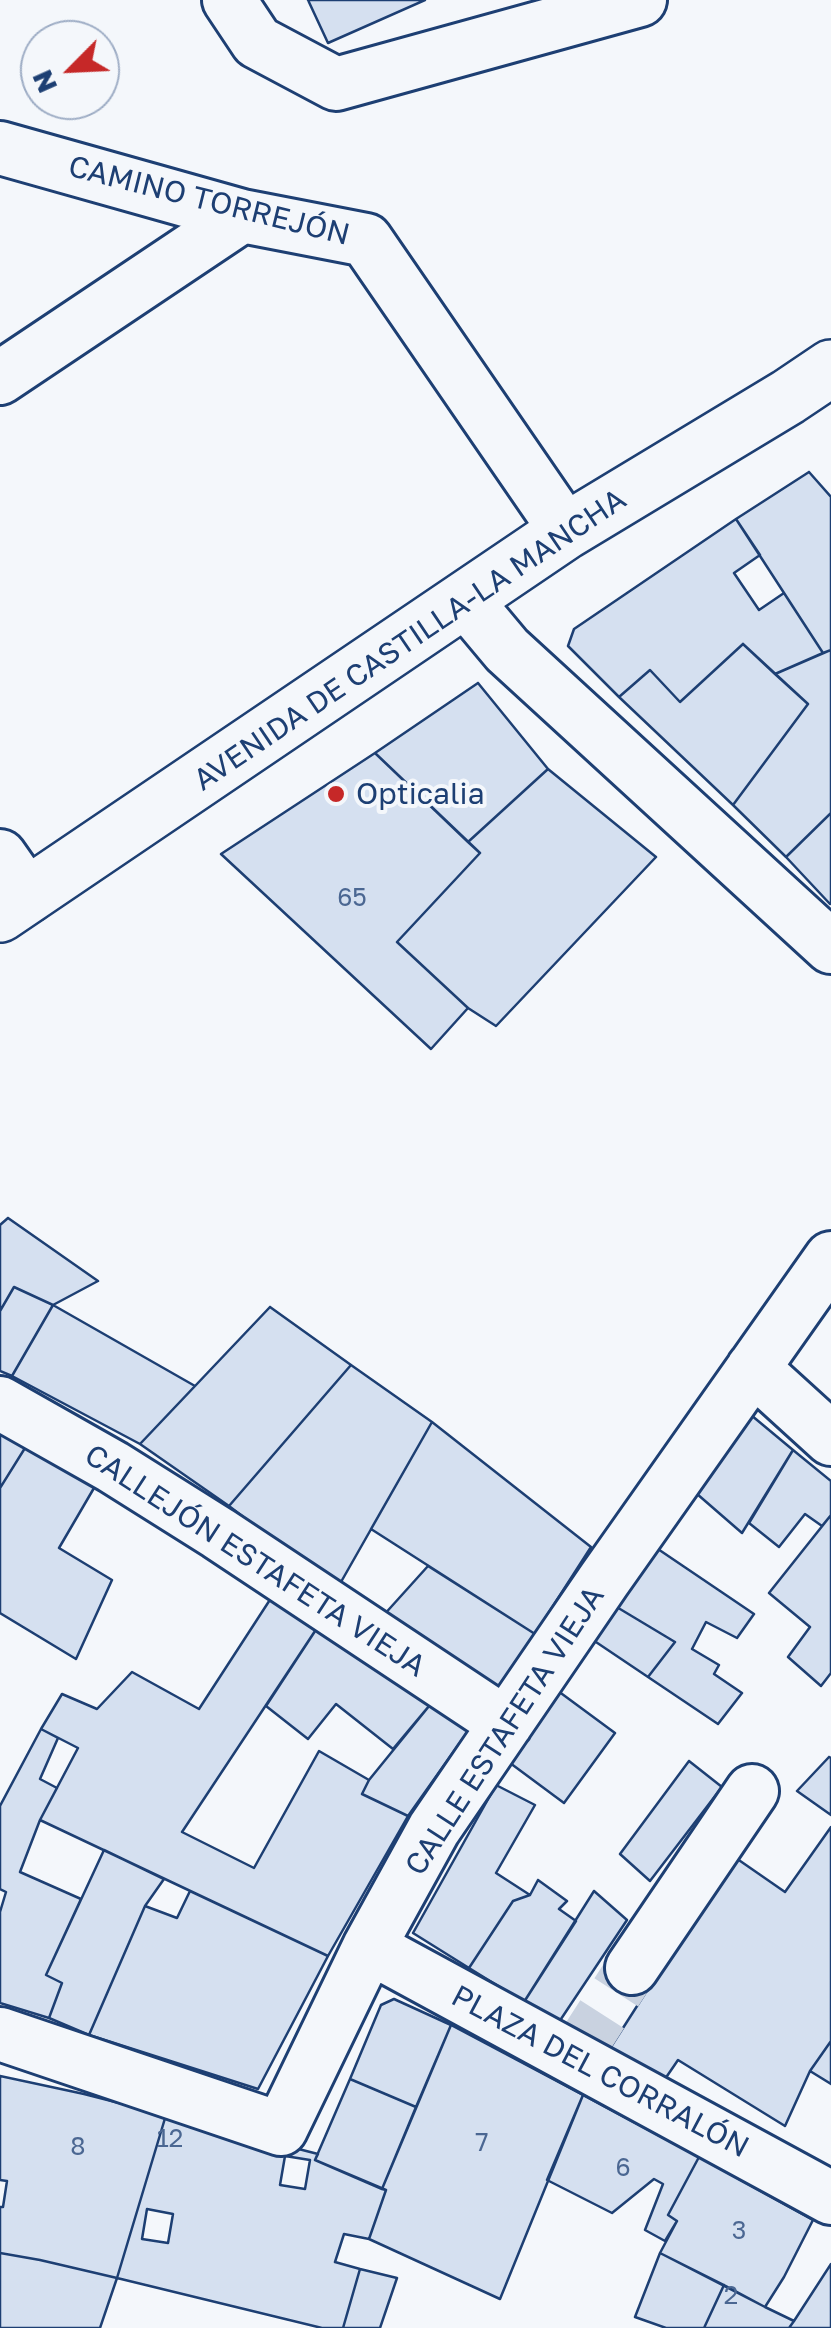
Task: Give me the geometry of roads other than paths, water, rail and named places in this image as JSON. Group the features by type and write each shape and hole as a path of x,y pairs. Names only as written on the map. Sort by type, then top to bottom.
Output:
{"main road":[{"name":"AVENIDA DE CASTILLA-LA MANCHA","path":"9,889 466,601 566,532 829,371"}],"street":[{"path":"229,0 257,42 336,84 640,0"},
{"name":"CAMINO TORREJÓN","path":"0,148 242,216 366,240 566,532"},
{"path":"0,378 242,216"},
{"path":"466,601 508,650 831,947"},
{"name":"CALLE ESTAFETA VIEJA","path":"0,2034 281,2129 369,1947 434,1829 831,1258"},
{"path":"752,1368 831,1439"},
{"name":"CALLEJÓN ESTAFETA VIEJA","path":"0,1402 218,1533 506,1724"},
{"path":"632,1968 752,1791"},
{"name":"PLAZA DEL CORRALÓN","path":"369,1947 831,2198"}],"tunnel":[{"path":"574,2058 632,1968"}],"place":[{"name":"Opticalia","path":"336,794"}]}
